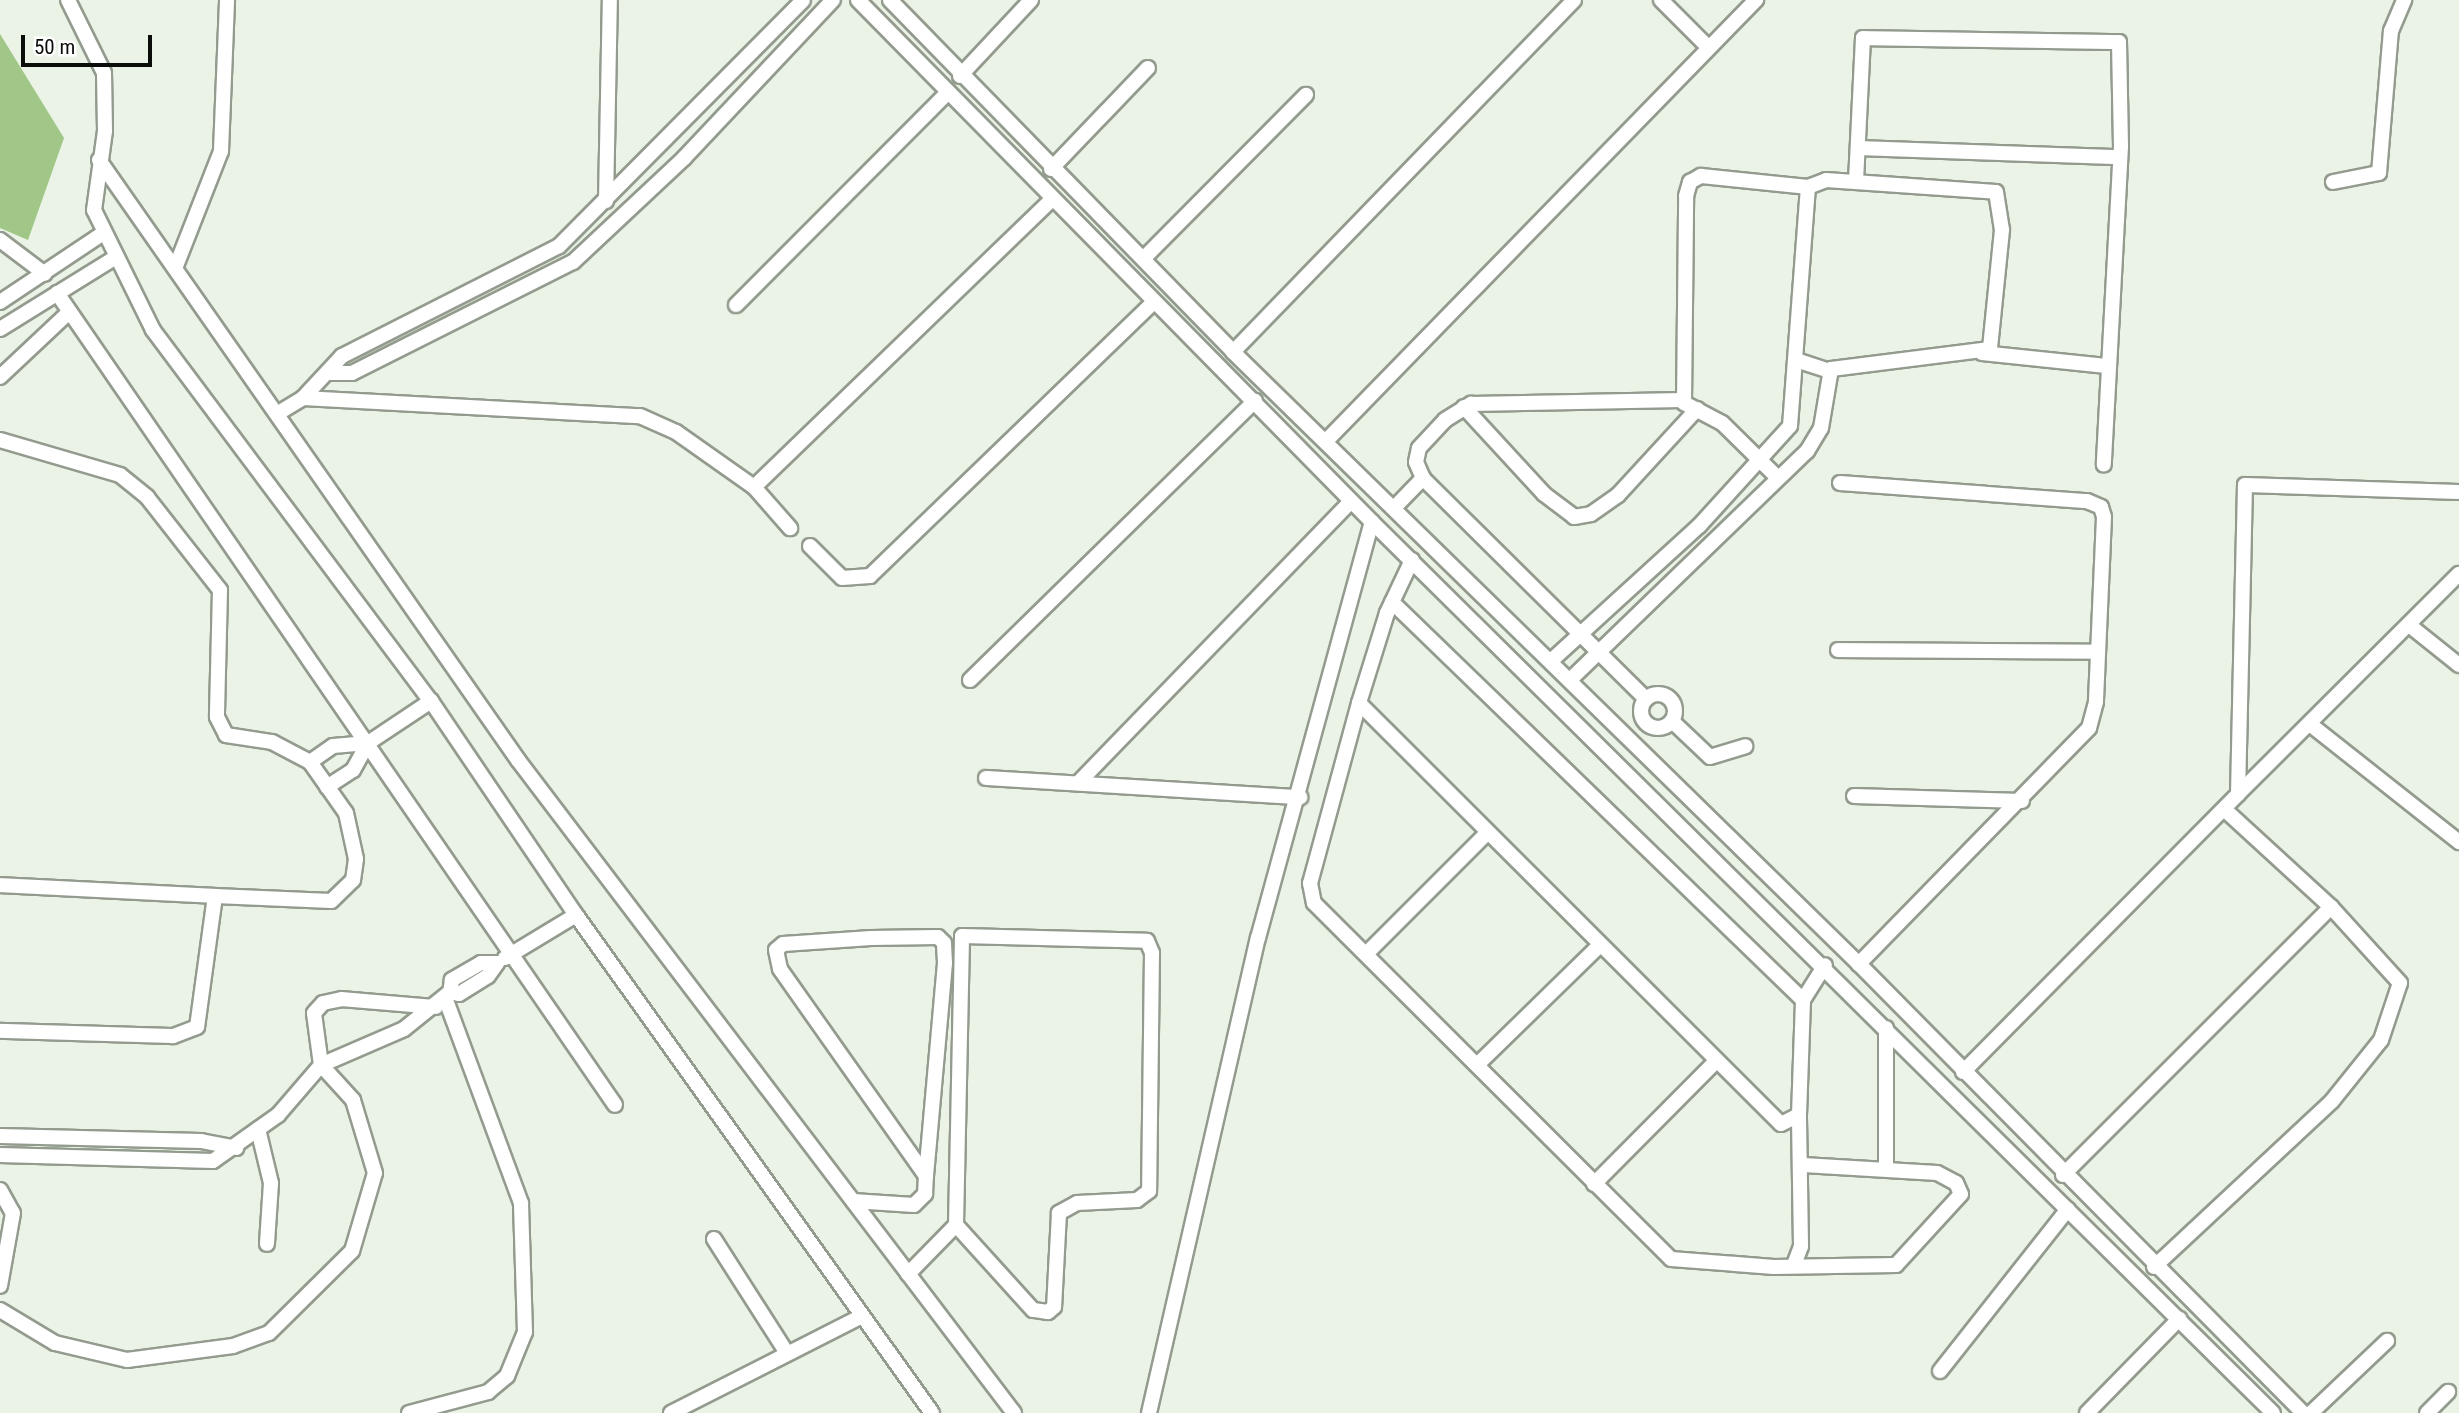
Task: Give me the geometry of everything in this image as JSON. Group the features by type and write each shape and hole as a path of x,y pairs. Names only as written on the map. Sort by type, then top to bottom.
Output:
{"street":[{"path":"68,0 104,73 94,210 113,259 153,330 217,421 431,701 576,915 860,1317 932,1413"},
{"path":"176,266 221,151 227,0"},
{"path":"606,201 610,0"},
{"path":"279,412 303,398 330,373 342,356 559,246 803,0"},
{"path":"330,373 352,373 573,262 684,158 833,0"},
{"path":"858,0 1051,200 1255,401 1372,522 1781,920 2273,1413"},
{"path":"890,0 960,76 1051,169 1144,258 1233,352 1328,440 1859,964 2063,1175 2303,1413"},
{"path":"960,76 1031,0"},
{"path":"1233,352 1574,0"},
{"path":"1661,0 1708,47"},
{"path":"1328,440 1756,0"},
{"path":"2333,182 2379,173 2391,32 2404,0"},
{"path":"1856,181 1858,47 1865,37 2109,38 2121,46 2120,157 2106,366 2104,465"},
{"path":"1051,169 1148,68"},
{"path":"736,305 947,93"},
{"path":"1144,258 1306,95"},
{"path":"1858,148 2120,157"},
{"path":"99,160 279,412 518,760 1014,1413"},
{"path":"1683,400 1690,182 1701,176 1808,187 1819,180 1980,187 1999,196 1992,344 1980,353"},
{"path":"1552,660 1699,526 1760,459 1793,417 1808,187"},
{"path":"754,487 1051,200"},
{"path":"1101,248 1116,232"},
{"path":"0,302 102,234"},
{"path":"0,240 45,274"},
{"path":"0,329 113,259"},
{"path":"57,293 67,314 369,743 615,1105"},
{"path":"810,546 842,578 870,576 1153,303"},
{"path":"0,377 67,314"},
{"path":"1796,360 1829,371 1840,365 1980,353 2106,366"},
{"path":"1570,680 1817,438 1829,371"},
{"path":"303,398 619,412 670,428 754,487 790,528"},
{"path":"1646,699 1423,478 1416,462 1419,448 1464,407 1683,400 1760,459 1778,478"},
{"path":"970,680 1255,401"},
{"path":"1464,407 1544,494 1574,517 1591,514 1618,495 1697,409"},
{"path":"0,440 120,475 147,497 220,590 217,717 226,735 272,742 310,762 354,836 353,880 344,892 331,901 0,886"},
{"path":"1394,508 1423,478"},
{"path":"1840,483 2098,505 2104,517 2092,721 2022,802 1859,964"},
{"path":"2238,794 2245,485 2459,492"},
{"path":"1078,783 1351,501"},
{"path":"1149,1413 1258,938 1300,797 1372,522"},
{"path":"1412,560 1392,602 1359,703 1310,883 1314,903 1671,1259 1773,1267 1794,1262 1896,1265 1959,1198 1960,1187 1949,1177 1886,1167 1803,1165"},
{"path":"1963,1072 2459,574"},
{"path":"1392,602 1803,1000"},
{"path":"1481,629 1496,608"},
{"path":"2409,625 2459,665"},
{"path":"1838,650 2096,652"},
{"path":"1672,721 1662,727 1646,724 1641,709 1646,699 1662,694 1671,700 1672,721 1710,757 1745,746"},
{"path":"327,787 353,770 369,743 431,701"},
{"path":"1359,703 1486,834 1781,1124 1799,1115"},
{"path":"2311,725 2459,842"},
{"path":"310,762 333,746 369,743"},
{"path":"986,778 1300,797"},
{"path":"1854,796 2022,802"},
{"path":"2154,1267 2332,1101 2381,1040 2400,984 2331,907 2225,810"},
{"path":"1367,953 1486,834"},
{"path":"0,1031 173,1036 197,1027 215,896"},
{"path":"1781,920 1796,903"},
{"path":"2063,1175 2331,907"},
{"path":"0,1155 213,1161 236,1148 258,1129 321,1065 377,1043 444,999 459,994 488,976 497,963 576,915"},
{"path":"908,1274 956,1225 962,936 1147,942 1152,953 1149,1191 1138,1200 1077,1203 1059,1213 1055,1307 1048,1312 1033,1310 956,1225"},
{"path":"853,1201 914,1205 925,1194 944,943 938,937 872,937 783,944 776,950 780,969 926,1176"},
{"path":"1477,1065 1600,945"},
{"path":"1794,1262 1801,1246 1803,1165 1799,1115 1803,1000 1825,965"},
{"path":"0,1310 55,1343 127,1360 233,1346 286,1320 352,1251 375,1173 354,1100 321,1065 312,1028 323,1003 444,999"},
{"path":"409,1413 488,1392 507,1376 526,1332 521,1203 444,999"},
{"path":"1886,1028 1886,1167"},
{"path":"1594,1184 1716,1061"},
{"path":"258,1129 271,1183 267,1244"},
{"path":"0,1136 201,1141 236,1148"},
{"path":"0,1190 13,1213 0,1286"},
{"path":"1940,1371 2068,1209"},
{"path":"714,1239 787,1353"},
{"path":"671,1413 860,1317"},
{"path":"2087,1413 2179,1319"},
{"path":"2311,1413 2387,1341"},
{"path":"2427,1413 2448,1392"}],"shaded area":[{"path":"0,34 64,138 28,240 0,228"}]}
